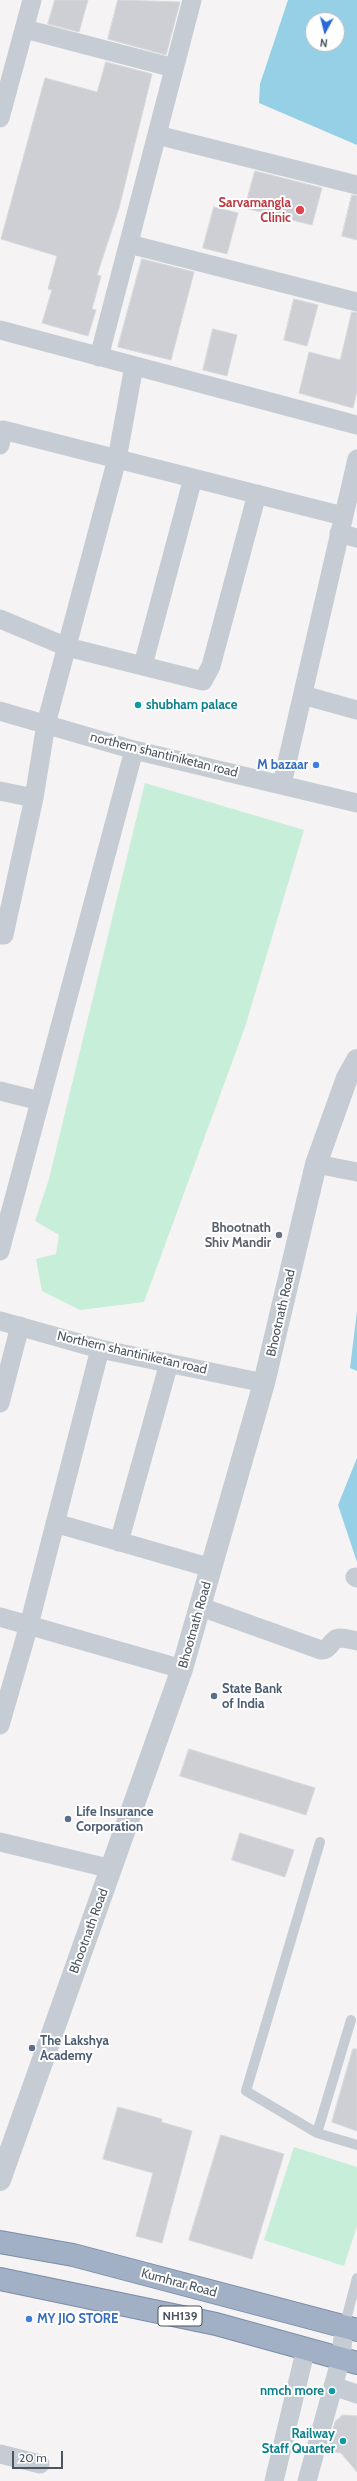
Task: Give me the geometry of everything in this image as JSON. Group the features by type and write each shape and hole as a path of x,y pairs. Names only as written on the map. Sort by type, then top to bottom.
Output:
{"highway":[{"name":"Kumhrar Road","path":"0,2242 72,2255 350,2328"},
{"name":"NH139","path":"0,2279 216,2324 349,2360"}],"street":[{"path":"99,356 192,0"},
{"path":"0,117 24,29 29,1"},
{"path":"24,29 174,68"},
{"path":"157,135 357,185"},
{"path":"129,244 357,302"},
{"path":"0,330 357,425"},
{"path":"0,935 4,935 34,798 46,724 117,459 134,366"},
{"path":"0,445 3,430 257,494 346,529"},
{"path":"282,784 303,695 346,529 357,459"},
{"path":"143,665 193,478"},
{"path":"0,619 67,647 203,681 211,666 257,494"},
{"path":"303,695 357,710"},
{"path":"0,711 46,724"},
{"name":"northern shantiniketan road","path":"46,724 134,750 357,803"},
{"path":"0,1251 134,750"},
{"path":"0,790 34,798"},
{"name":"Bhootnath Road","path":"0,2180 182,1669 264,1383 316,1164 347,1078 357,1060"},
{"path":"0,1091 40,1101"},
{"path":"316,1164 357,1172"},
{"name":"Northern shantiniketan road","path":"0,1321 100,1349 264,1383"},
{"path":"0,1403 20,1326"},
{"path":"0,1725 29,1625 100,1349"},
{"path":"119,1542 169,1363"},
{"path":"55,1524 211,1568"},
{"path":"201,1607 321,1650 328,1648 335,1639 357,1641"},
{"path":"0,1617 182,1669"},
{"path":"0,1842 112,1869"},
{"path":"308,2481 333,2386 349,2360 350,2328"},
{"path":"274,2481 306,2348"},
{"path":"333,2386 357,2394"},
{"path":"0,2454 40,2464"}],"lane":[{"path":"320,1842 246,2090 317,2133 357,2145"},
{"path":"317,2133 351,2020"},
{"path":"350,2328 357,2278"}],"green space":[{"path":"145,783 304,830 245,1027 144,1302 80,1310 42,1291 36,1259 56,1254 59,1235 35,1221 49,1179"},
{"path":"294,2147 357,2167 357,2226 344,2266 264,2240"}],"water":[{"path":"288,0 357,0 357,145 259,103 260,84"},
{"path":"357,1311 357,1371 350,1368"},
{"path":"357,1458 357,1562 338,1505"}],"building":[{"path":"55,0 88,0 79,32 48,24"},
{"path":"118,0 180,2 166,55 108,39"},
{"path":"106,62 152,74 119,208 97,275 101,276 92,309 96,310 88,336 42,323 52,290 48,289 57,256 1,239 45,78 97,92"},
{"path":"255,171 322,188 312,225 245,208"},
{"path":"352,195 357,196 357,240 342,236"},
{"path":"214,207 238,213 227,254 203,248"},
{"path":"142,259 194,272 171,360 118,347"},
{"path":"294,299 318,305 307,346 284,340"},
{"path":"352,312 357,313 357,391 353,408 299,393 309,352 340,360"},
{"path":"213,329 237,335 227,376 203,370"},
{"path":"189,1749 315,1788 306,1815 180,1776"},
{"path":"240,1833 294,1850 285,1877 232,1860"},
{"path":"353,2049 357,2049 357,2131 332,2122"},
{"path":"118,2107 162,2119 161,2122 192,2131 162,2243 136,2236 153,2173 103,2159"},
{"path":"221,2135 284,2154 252,2259 189,2240"},
{"name":"Railway Staff Quarter","path":"343,2415 357,2416 357,2472 341,2453 330,2451 329,2444 335,2422"}],"place":[{"name":"Sarvamangla Clinic","path":"300,210"},
{"name":"shubham palace","path":"138,705"},
{"name":"M bazaar","path":"316,765"},
{"name":"Bhootnath Shiv Mandir","path":"279,1235"},
{"name":"State Bank of India","path":"214,1696"},
{"name":"Life Insurance Corporation","path":"68,1819"},
{"name":"The Lakshya Academy","path":"32,2048"},
{"name":"MY JIO STORE","path":"29,2319"},
{"name":"nmch more","path":"332,2391"},
{"name":"Railway Staff Quarter","path":"343,2441"}]}
